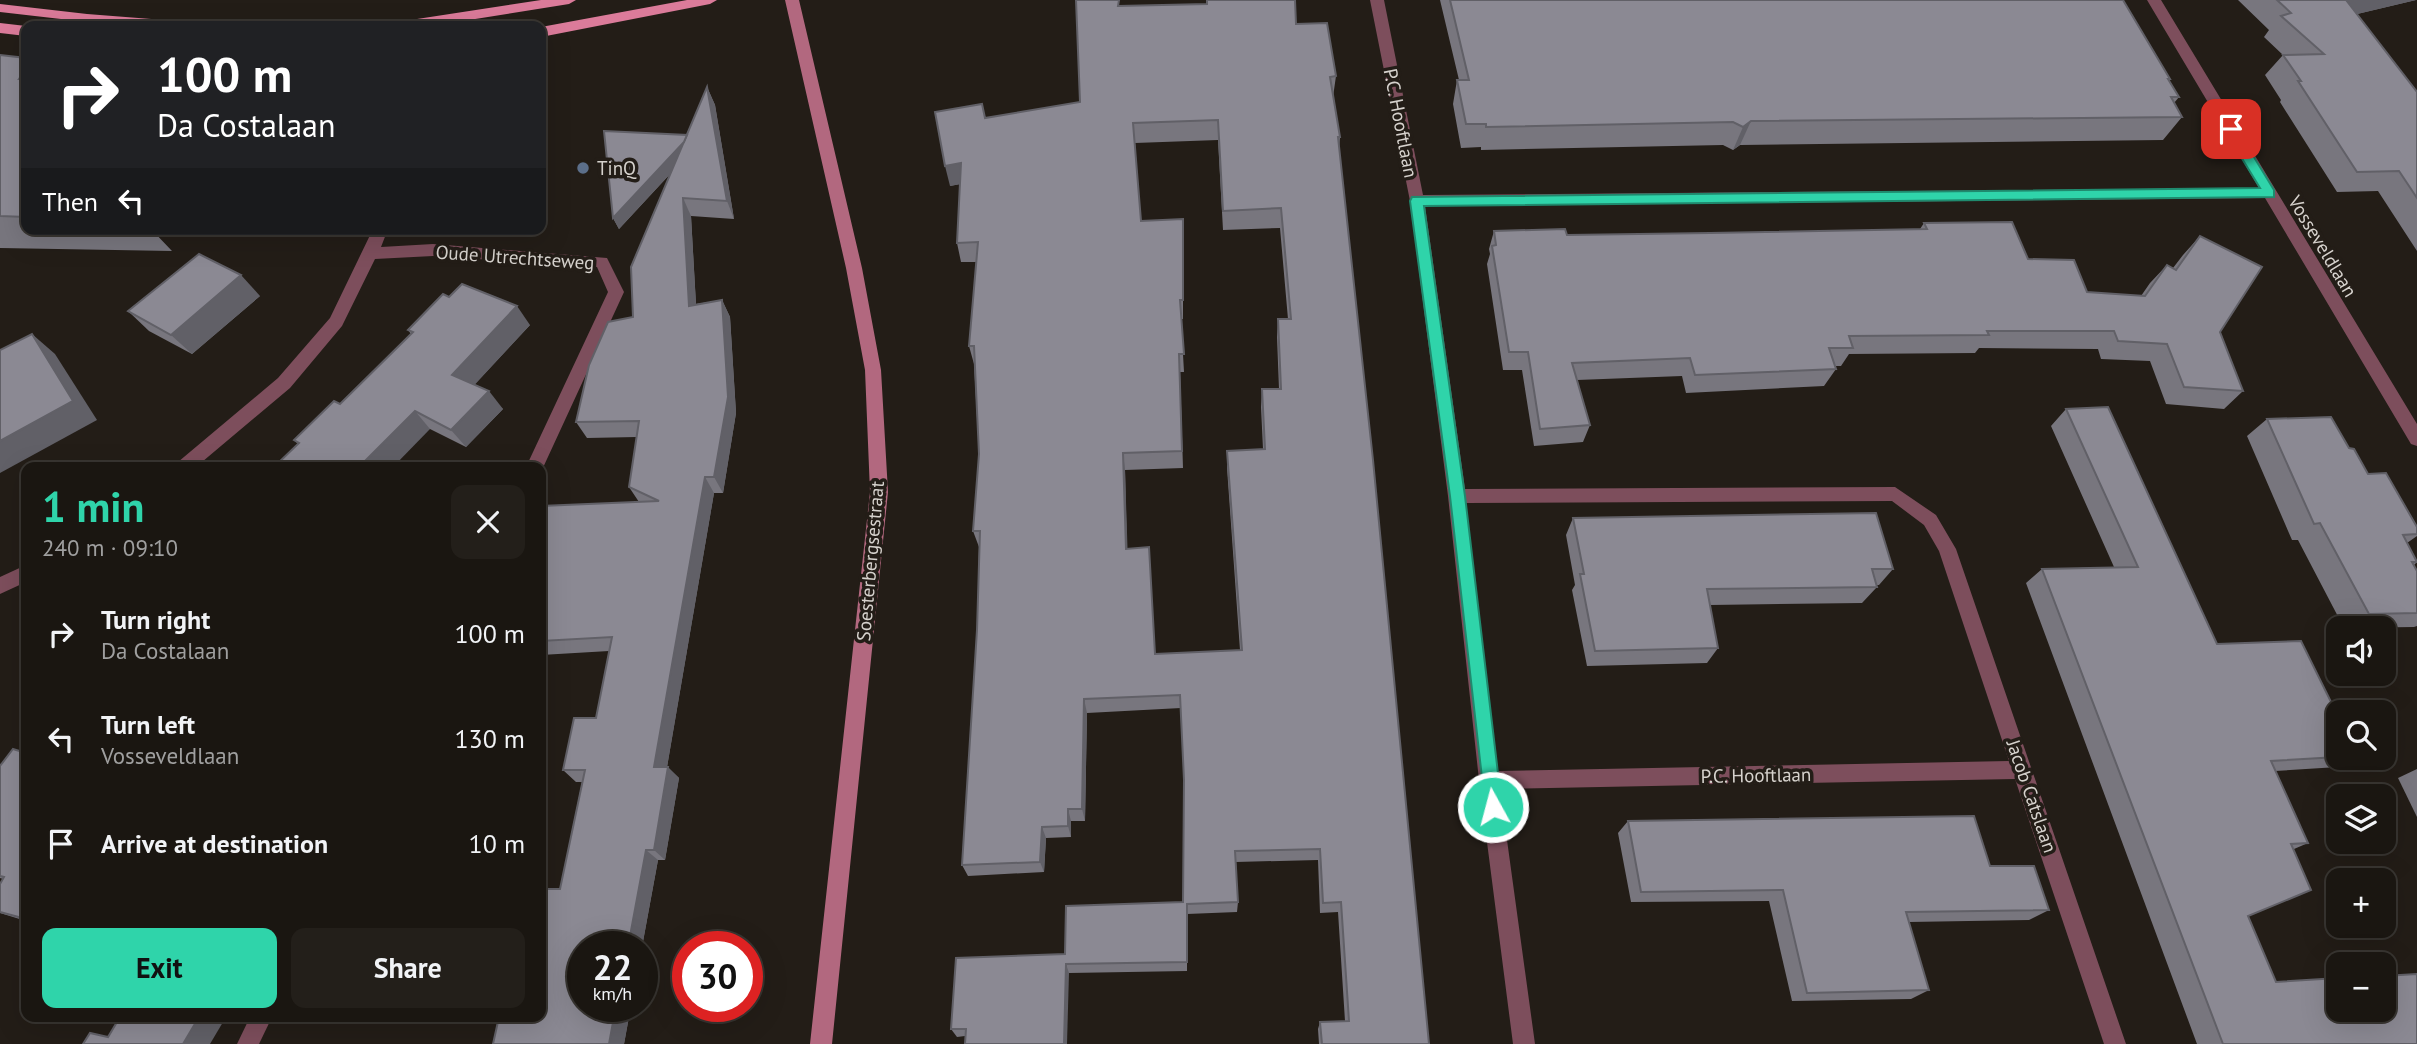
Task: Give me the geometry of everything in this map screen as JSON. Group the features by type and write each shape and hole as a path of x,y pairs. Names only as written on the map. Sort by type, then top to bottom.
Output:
{"main road":[{"path":"436,21 569,0"},
{"path":"546,32 709,0"},
{"name":"Soesterbergsestraat","path":"792,0 854,268 873,370 879,492 821,1044"},
{"path":"0,8 113,21"},
{"path":"0,28 21,31"}],"street":[{"name":"P.C. Hooftlaan","path":"1377,0 1416,201 1457,496 1489,780 1524,1044"},
{"name":"Vosseveldlaan","path":"2154,0 2417,439"},
{"path":"1416,201 2269,193"},
{"path":"366,235 370,253"},
{"path":"190,462 284,383 336,322 378,235"},
{"name":"Oude Utrechtseweg","path":"370,253 433,250 602,262 616,292 536,462"},
{"name":"Jacob Catslaan","path":"1457,496 1895,494 1930,520 1947,549 2115,1044"},
{"path":"0,586 21,576"},
{"name":"P.C. Hooftlaan","path":"1489,780 2023,770"},
{"path":"247,1044 258,1022"}],"building":[{"path":"1076,0 1119,0 1118,6 1207,4 1207,0 1295,0 1296,24 1327,23 1336,76 1330,77 1340,137 1429,1044 1322,1044 1320,1022 1349,1021 1341,902 1323,903 1320,849 1235,851 1238,902 1187,904 1187,962 1066,964 1064,1044 965,1044 966,1029 951,1029 956,958 1065,954 1066,906 1183,902 1184,780 1180,695 1084,699 1082,809 1068,809 1068,826 1042,827 1040,862 962,865 977,630 980,531 973,531 979,454 974,346 969,346 978,242 957,243 961,163 945,166 935,112 982,104 985,118 1080,102","holes":["1218,120 1223,211 1281,208 1291,319 1278,319 1281,389 1262,389 1265,449 1227,451 1242,650 1155,654 1149,547 1126,549 1123,453 1182,451 1179,354 1184,354 1180,300 1183,300 1183,219 1141,221 1133,123"]},
{"path":"1450,0 2123,0 2170,79 2179,97 2171,97 2182,117 1751,121 1743,127 1733,122 1486,127 1486,124 1466,124 1457,80 1469,80"},
{"path":"2277,0 2346,0 2417,92 2417,198 2399,171 2357,172 2283,55 2324,54 2281,16 2291,13"},
{"path":"0,55 21,57 21,217 0,216"},
{"path":"707,87 727,201 683,198 689,306 722,300 728,397 714,477 705,477 654,767 668,767 654,850 646,850 631,931 567,931 567,1022 613,1022 609,1044 493,1044 498,1022 546,1022 546,889 560,889 585,770 563,770 574,718 596,718 612,637 546,641 546,506 659,501 629,487 639,421 576,422 589,365 608,322 633,317 631,267"},
{"path":"604,131 687,135 684,142 613,218"},
{"path":"2012,222 2028,259 2074,260 2087,292 2145,296 2167,265 2176,270 2200,236 2262,267 2220,332 2243,391 2184,387 2167,344 2118,341 2114,331 1987,331 1989,335 1849,336 1853,348 1829,348 1836,369 1695,375 1690,358 1572,363 1590,425 1540,429 1528,352 1509,352 1492,246 1496,245 1494,231 1565,229 1567,235 1710,233 1927,229 1924,223"},
{"path":"199,254 241,275 171,335 128,311"},
{"path":"462,284 517,306 452,375 489,391 451,430 415,411 364,462 279,462 299,443 294,440 334,401 340,404 413,332 408,330 443,294 449,297"},
{"path":"32,334 73,401 0,441 0,350"},
{"path":"2108,407 2217,644 2301,641 2330,700 2326,700 2326,758 2271,761 2308,843 2291,844 2311,890 2248,916 2276,982 2326,979 2326,1022 2396,1022 2396,975 2417,974 2417,1044 2223,1044 2042,569 2138,567 2066,409"},
{"path":"2331,417 2368,474 2386,473 2417,527 2417,534 2403,535 2417,562 2412,562 2417,571 2417,613 2369,614 2320,523 2314,524 2267,419"},
{"path":"1876,513 1893,569 1872,569 1877,587 1707,589 1718,648 1595,651 1580,574 1584,574 1573,518"},
{"path":"13,749 21,751 21,918 0,912 0,884 4,877 0,876 0,766"},
{"path":"1974,816 1990,866 2034,866 2049,910 1906,912 1929,990 1807,993 1783,890 1641,892 1628,821"},
{"path":"117,1022 196,1022 183,1044 83,1044 90,1033 108,1037"}],"place":[{"name":"TinQ","path":"583,168"}],"route":[{"path":"1493,807 1457,496 1416,201 2269,193 2231,129"}]}
